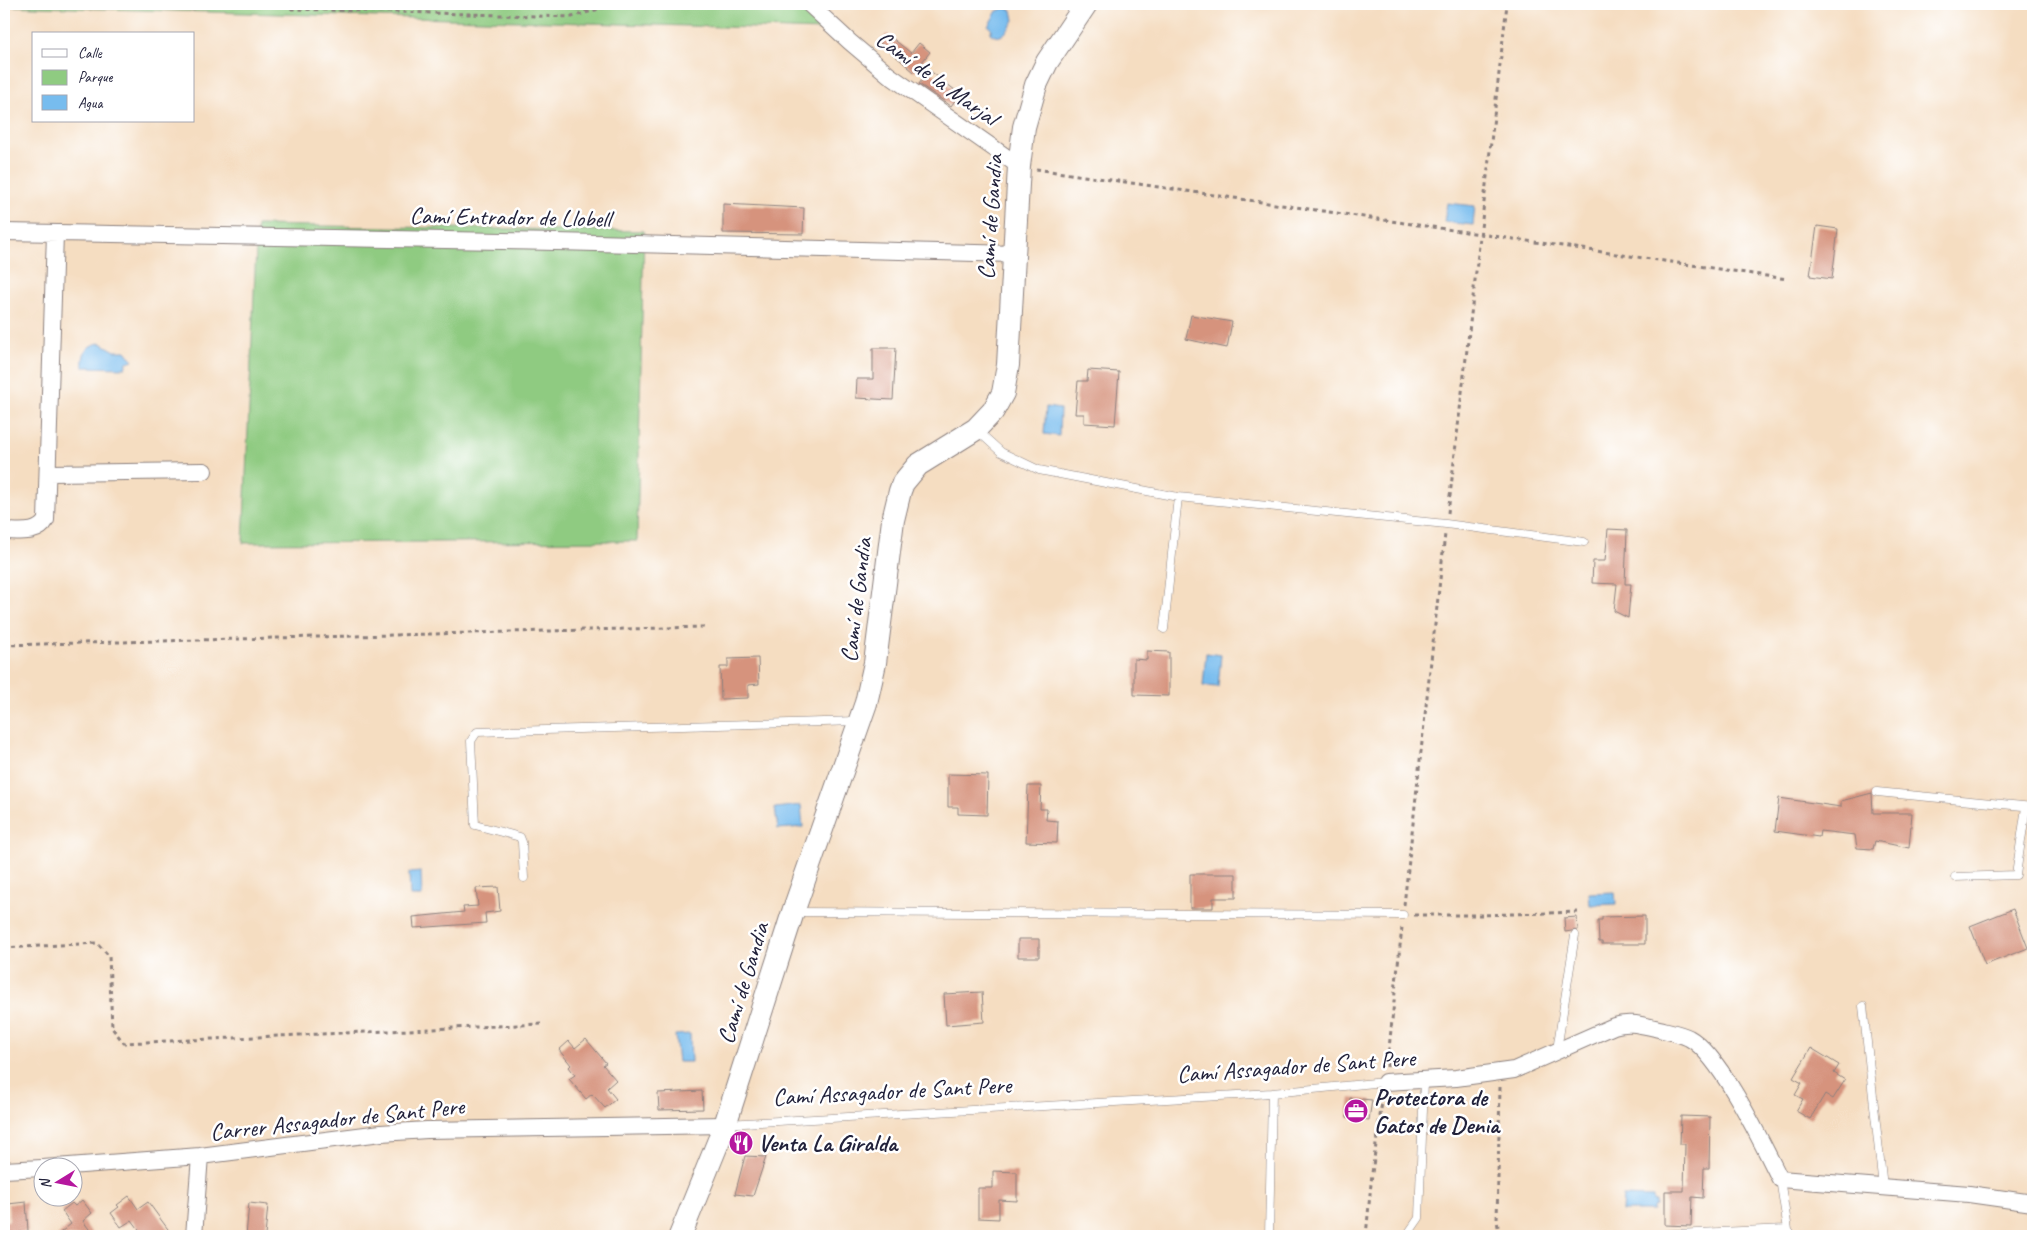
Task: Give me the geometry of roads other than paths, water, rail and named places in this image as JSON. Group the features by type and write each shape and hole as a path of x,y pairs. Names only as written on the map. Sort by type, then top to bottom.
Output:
{"main road":[{"name":"Camí de Gandia","path":"680,1236 725,1124 793,912 872,683 893,520 903,483 918,465 976,429 999,402 1006,383 1019,166 1024,128 1036,85 1047,62 1086,4"}],"street":[{"name":"Camí de la Marjal","path":"809,4 889,76 1019,166"},
{"name":"Camí Entrador de Llobell","path":"4,232 547,242 1014,254"},
{"path":"4,531 35,530 42,527 46,520 49,473 55,233"},
{"path":"49,473 204,471"},
{"name":"Camí Assagador de Sant Pere","path":"1385,1082 1424,1081 1514,1070 1622,1023 1638,1024 1689,1038 1710,1056 1750,1120 1780,1179"},
{"name":"Carrer Assagador de Sant Pere","path":"82,1165 200,1156 381,1133 427,1130 725,1124"},
{"path":"194,1236 200,1156"},
{"name":"Carrer Assagador de Sant Pere","path":"4,1170 32,1169"},
{"path":"1780,1179 1969,1194 2033,1203"}],"lane":[{"path":"976,429 1001,452 1039,470 1178,497 1446,524 1584,542"},
{"path":"1164,629 1178,497"},
{"path":"524,878 520,838 475,826 471,741 477,732 860,720"},
{"path":"1877,792 2030,807 2016,875 1955,877"},
{"path":"793,912 1403,915"},
{"path":"1557,1050 1575,935"},
{"path":"1863,1006 1883,1187"},
{"path":"1410,1231 1419,1218 1424,1081"},
{"name":"Camí Assagador de Sant Pere","path":"725,1124 1272,1093 1385,1082"},
{"path":"1269,1236 1272,1093"},
{"path":"1653,1235 1787,1233 1780,1179"}],"water":[{"path":"1005,8 1012,10 1014,20 1004,34 994,36 990,33 992,29 988,26 997,11"},
{"path":"1447,203 1475,206 1473,225 1444,222"},
{"path":"101,343 115,351 126,351 133,360 127,362 125,368 83,367 83,358 86,350 92,345"},
{"path":"1046,407 1060,409 1059,436 1044,434"},
{"path":"1206,653 1221,655 1218,687 1203,686"},
{"path":"801,805 803,827 778,829 775,808"},
{"path":"421,872 422,896 410,896 409,873"},
{"path":"1615,892 1616,904 1590,905 1589,893"},
{"path":"690,1034 691,1062 678,1062 675,1035"},
{"path":"1623,1196 1653,1197 1653,1201 1656,1201 1656,1206 1653,1207 1653,1211 1622,1211"}],"place":[{"name":"Protectora de Gatos de Denia","path":"1356,1111"},
{"name":"Venta La Giralda","path":"741,1143"}]}
